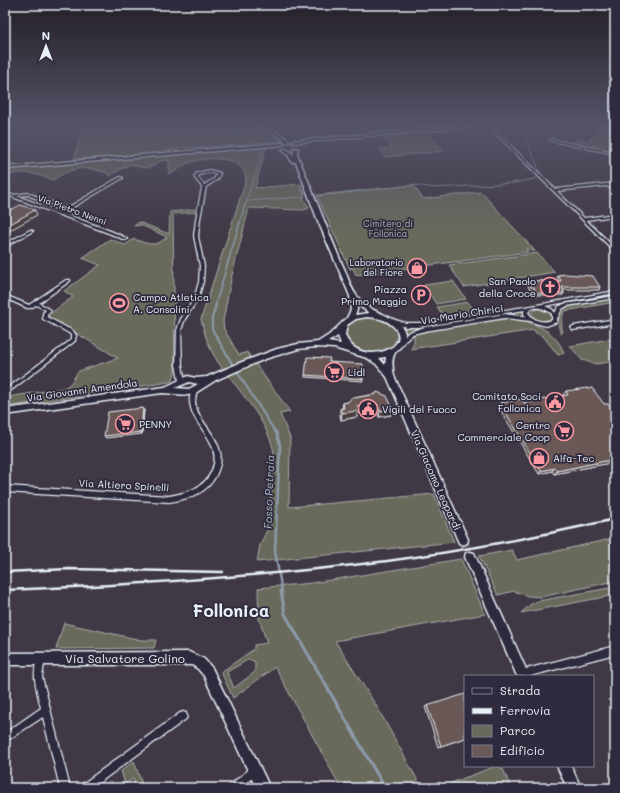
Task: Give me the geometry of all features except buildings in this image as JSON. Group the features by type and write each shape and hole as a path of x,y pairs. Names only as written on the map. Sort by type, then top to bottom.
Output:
{"main road":[{"path":"5,168 73,162"},
{"path":"294,162 313,211 321,221"},
{"path":"298,162 321,221 354,296 363,307 390,320 400,330 400,342 392,352"},
{"path":"350,349 342,338 342,328 350,319 354,310 354,296"},
{"path":"350,319 364,315 379,316"},
{"name":"Via Giovanni Amendola","path":"5,412 162,390 182,385 194,384 285,351 314,344 332,337 342,328"},
{"name":"Via Giovanni Amendola","path":"314,344 333,344 350,349"},
{"name":"Via Giacomo Leopardi","path":"350,349 379,362 390,376 463,540"},
{"name":"Via Giacomo Leopardi","path":"368,356 392,352"},
{"name":"Via Giacomo Leopardi","path":"390,376 389,361 392,352"},
{"name":"Via Giovanni Amendola","path":"182,385 188,392 194,384"},
{"path":"470,557 523,675"},
{"name":"Via Salvatore Golino","path":"5,659 189,658 196,660 208,672 255,770 262,788"},
{"path":"564,767 574,788"}],"street":[{"path":"526,162 615,250"},
{"path":"182,385 180,370 179,327 183,318 196,299 201,282 202,266 196,236 198,219 204,187 217,178 218,173 206,171 198,174 196,177 204,187"},
{"path":"59,214 121,178"},
{"path":"555,190 615,184"},
{"path":"608,185 615,191"},
{"name":"Via Pietro Nenni","path":"5,194 125,239"},
{"name":"Via Pietro Nenni","path":"12,196 26,194 67,209"},
{"path":"583,219 615,215"},
{"path":"5,246 31,231 26,228"},
{"path":"5,296 29,307 68,281"},
{"name":"Via Mario Chirici","path":"390,320 406,325 419,325 615,292"},
{"name":"Via Mario Chirici","path":"400,342 411,333 425,329 505,316 530,319 537,323 546,324 553,322 560,308 566,305 615,297"},
{"path":"5,393 74,338 74,335 71,332 45,318 45,313 49,310 36,303"},
{"path":"530,319 526,312 534,306 549,310 555,318"},
{"path":"573,328 615,321"},
{"path":"180,370 194,384"},
{"name":"Via Altiero Spinelli","path":"5,489 169,499 184,496 199,490 210,482 219,461 217,450 195,413 191,400 194,384"},
{"path":"523,675 615,650"},
{"path":"41,659 38,677 64,788"},
{"path":"5,738 45,712"},
{"path":"84,788 183,716"},
{"path":"233,788 255,770"}],"green space":[{"path":"96,162 159,162 148,168 130,164 109,176 107,173 86,168 73,170 60,175 53,180 29,173 17,173 5,177 5,170"},
{"path":"169,162 191,162 188,163 169,174"},
{"path":"232,162 262,162 255,188 301,184 302,186 300,187 303,189 301,190 304,191 305,194 303,194 305,197 303,198 309,208 304,210 249,208 231,279 223,321 224,329 239,355 247,352 290,412 280,414 290,438 289,507 434,494 454,542 257,562 260,545 268,528 274,453 262,422 215,357 205,334 201,319 246,180 244,172 239,166"},
{"name":"Cimitero di Follonica","path":"413,185 423,199 481,192 535,251 526,249 528,252 356,275 353,268 350,269 317,196"},
{"name":"Campo Atletica A. Consolini","path":"196,209 196,212 173,214 175,370 173,380 169,382 5,407 5,399 14,396 64,388 71,382 79,371 118,358 47,316 73,297 64,291 100,265 82,258 110,239 125,245 134,239 151,244 159,243 167,237 141,225 134,226 139,222 169,234 170,212"},
{"path":"537,253 555,272 464,287 449,265"},
{"path":"453,281 466,299 436,304 424,285"},
{"path":"615,298 615,302 565,311 562,318 563,332 561,334 558,320 560,313 564,308"},
{"path":"468,302 476,313 445,318 437,307"},
{"path":"524,309 524,317 514,314 503,314 418,329 405,335 400,325 405,326"},
{"path":"538,309 550,313 552,319 546,322 537,320 531,313"},
{"path":"364,317 373,317 385,320 395,328 397,336 391,347 386,350 376,352 366,351 357,348 351,342 347,336 347,329 353,322"},
{"path":"506,317 532,323 540,327 555,338 564,353 558,355 543,336 536,333 534,330 411,349 414,343 414,334 418,332"},
{"path":"615,338 615,361 596,364 582,360 570,346"},
{"path":"615,538 614,580 541,597 528,596 514,591 498,595 479,556 512,550 517,560"},
{"path":"461,559 485,614 335,641 377,707 422,788 341,788 275,667 233,698 221,672 254,649 254,645 267,643 259,619 258,588 312,583","holes":["249,659 255,662 255,672 234,688 227,672"]},
{"path":"615,587 615,595 521,613 531,604 538,601"},
{"path":"64,623 141,640 156,640 154,648 56,649"},
{"path":"134,761 143,787 136,788 133,779 125,784 121,771"},
{"path":"493,767 498,767 503,769 511,788 438,788"}],"waterway":[{"name":"Fosso Petraia","path":"245,206 259,162"},
{"path":"536,162 540,172"},
{"path":"317,195 414,185 436,188 513,183 535,179 539,176"},
{"path":"248,201 302,197"},
{"name":"Fosso Petraia","path":"215,306 245,205"},
{"name":"Fosso Petraia","path":"216,305 212,318 212,329 234,367"},
{"name":"Fosso Petraia","path":"236,370 276,433"},
{"name":"Fosso Petraia","path":"276,432 280,445 275,551 282,592"},
{"name":"Fosso Petraia","path":"281,591 285,614 385,788"}],"tunnel":[{"path":"463,540 470,557"}],"railway":[{"path":"5,590 196,580 339,567 473,548 615,519"},
{"path":"5,572 69,569 223,572"}],"place":[{"name":"Laboratorio del Fiore","path":"417,268"},
{"name":"San Paolo della Croce","path":"550,287"},
{"name":"Piazza Primo Maggio","path":"421,295"},
{"name":"Campo Atletica A. Consolini","path":"119,303"},
{"name":"Lidl","path":"334,372"},
{"name":"Comitato Soci Follonica","path":"555,402"},
{"name":"Vigili del Fuoco","path":"368,409"},
{"name":"PENNY","path":"125,424"},
{"name":"Centro Commerciale Coop","path":"564,431"},
{"name":"Alfa-Tec","path":"539,458"}],"district":[{"name":"Follonica","path":"231,611"}]}
